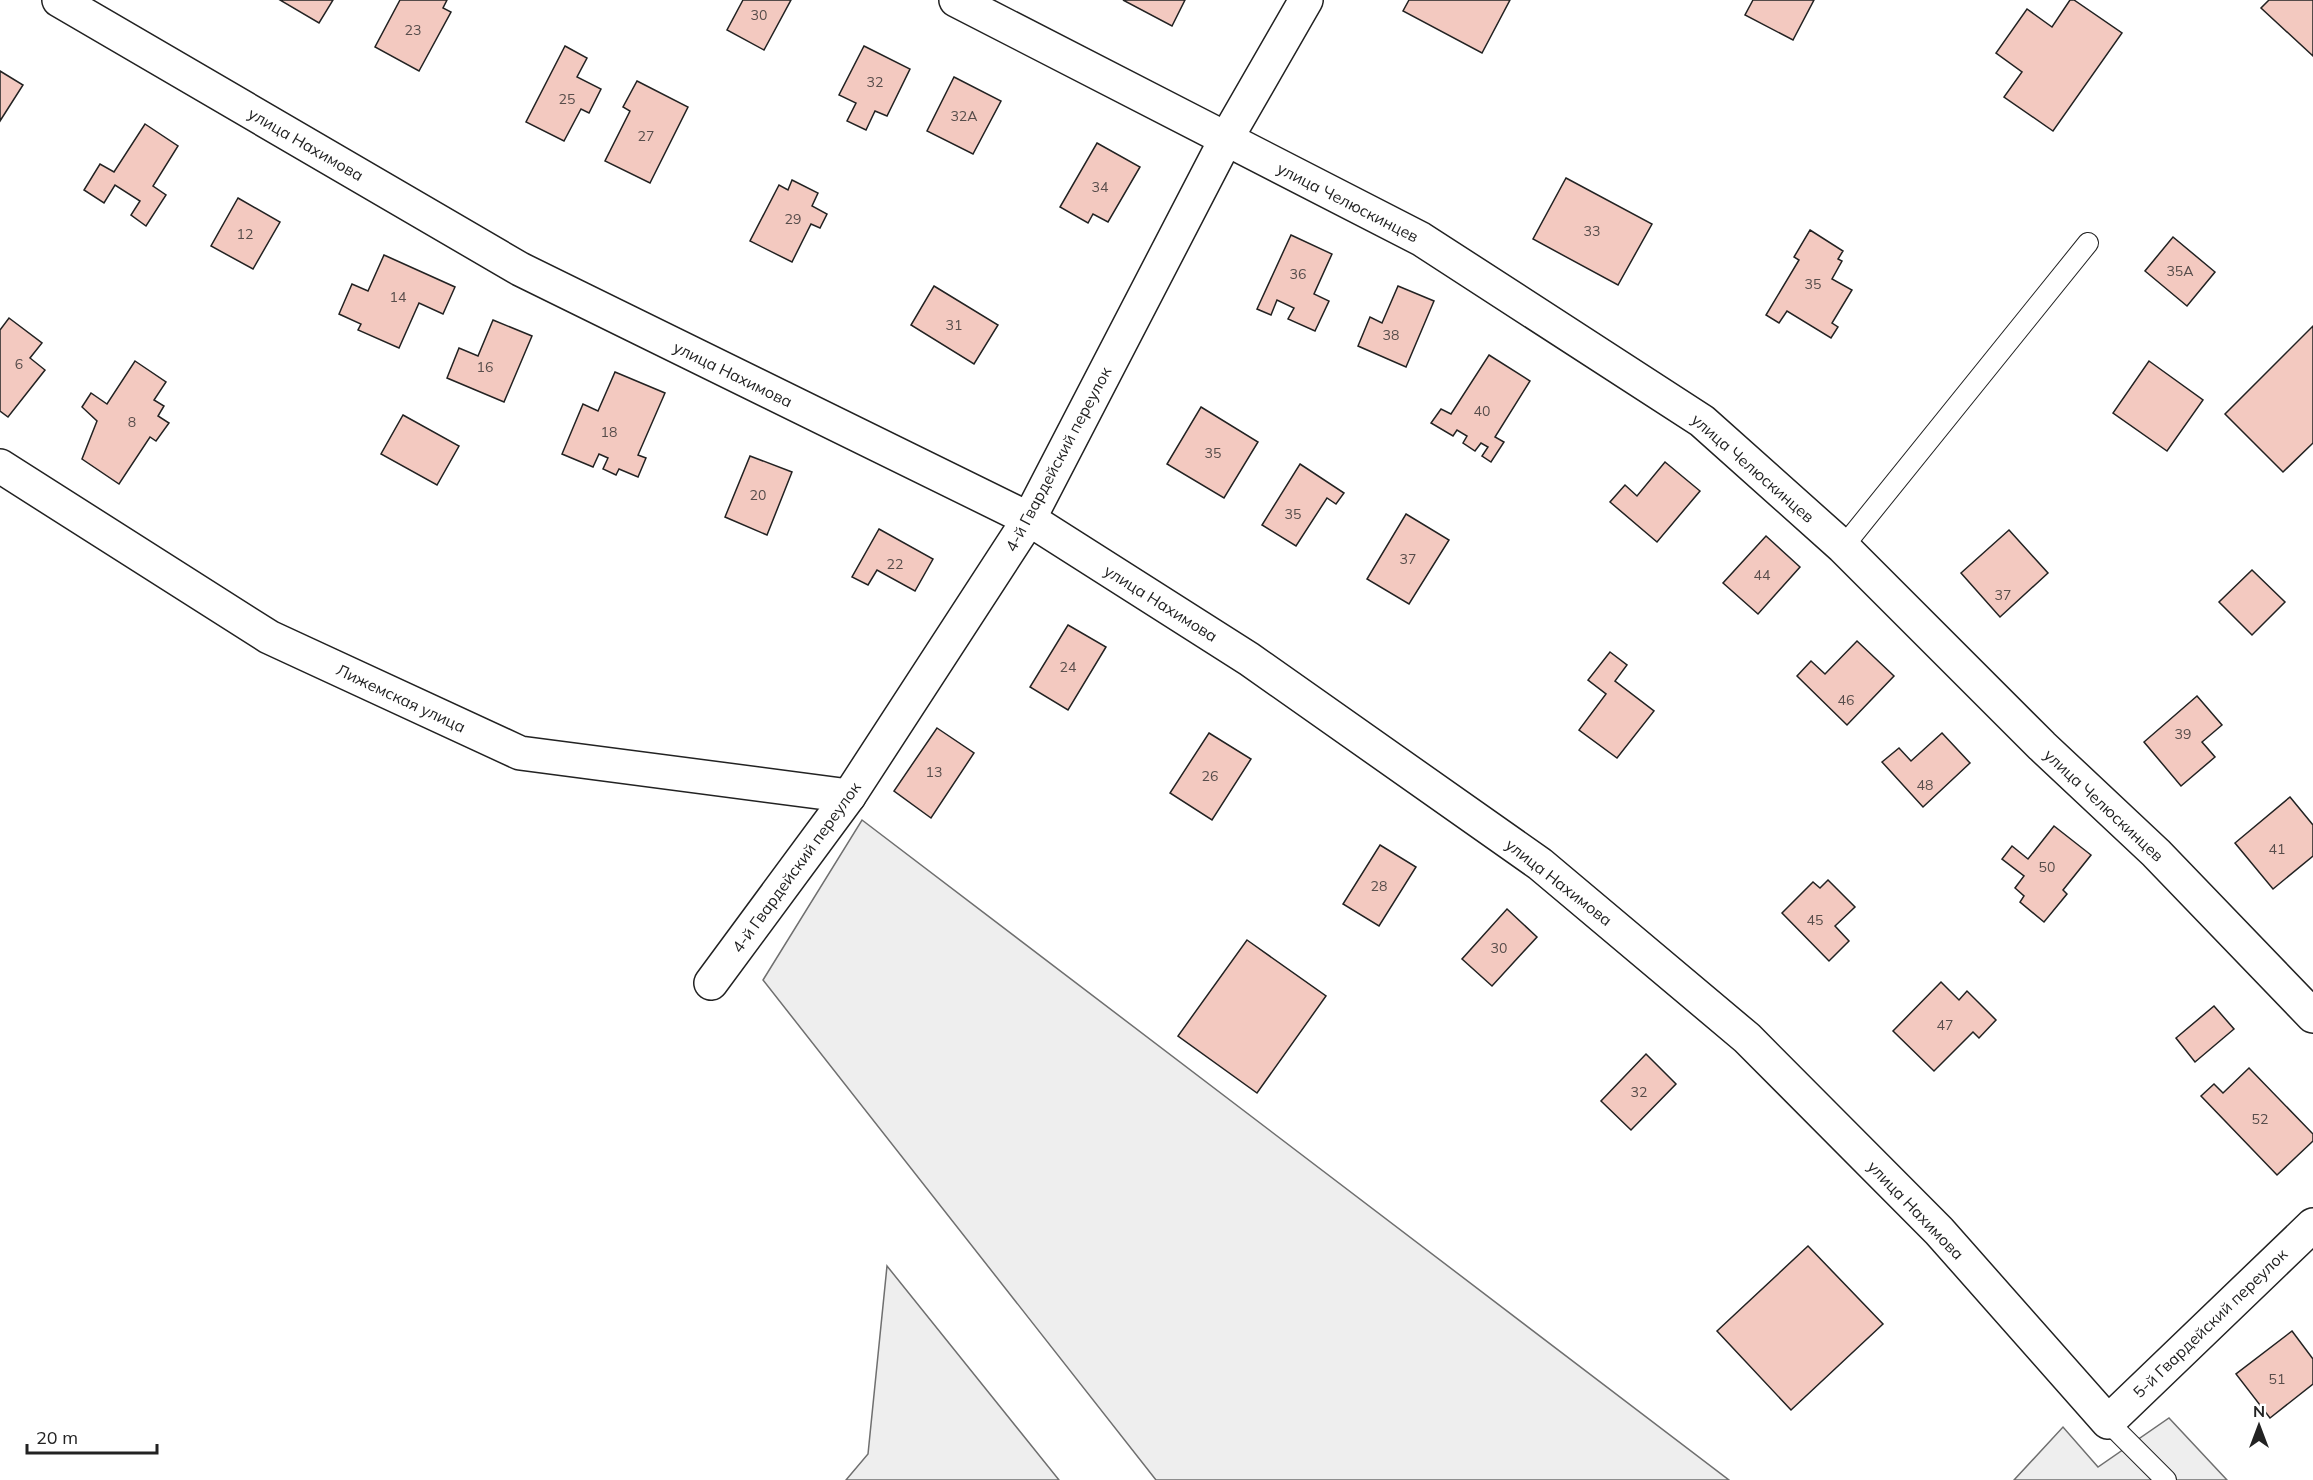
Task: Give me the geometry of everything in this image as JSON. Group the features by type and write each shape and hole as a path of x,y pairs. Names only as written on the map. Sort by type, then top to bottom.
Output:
{"street":[{"name":"улица Нахимова","path":"59,0 520,269 1029,519 1249,659 1540,864 1747,1038 1939,1231 2108,1422"},
{"name":"улица Челюскинцев","path":"956,0 1421,239 1702,421 1843,547 2042,746 2156,853 2313,1016"},
{"name":"4-й Гвардейский переулок","path":"711,983 849,796 1029,519 1226,139 1306,0"},
{"name":"Лижемская улица","path":"0,466 269,637 520,753 849,796"},
{"name":"5-й Гвардейский переулок","path":"2108,1422 2313,1225"}],"lane":[{"path":"1843,547 2088,243"},
{"path":"2108,1422 2166,1480"}],"shaded area":[{"path":"862,820 1729,1480 1156,1480 763,980"},
{"path":"887,1266 1059,1480 846,1480 868,1454"},
{"path":"2169,1418 2227,1480 2014,1480 2063,1427 2098,1467"}],"building":[{"path":"280,0 333,0 319,23"},
{"path":"400,0 447,0 443,8 451,12 419,71 375,47"},
{"path":"743,0 791,0 764,50 727,30"},
{"path":"1123,0 1185,0 1172,26"},
{"path":"1409,0 1510,0 1482,53 1403,11"},
{"path":"1753,0 1814,0 1793,40 1745,15"},
{"path":"2070,0 2074,0 2122,33 2053,131 2004,97 2022,72 1996,53 2027,9 2052,27"},
{"path":"2269,0 2313,0 2313,56 2261,8"},
{"path":"565,46 587,58 577,77 601,89 589,113 581,109 564,141 526,122"},
{"path":"864,46 910,69 887,116 875,111 866,130 847,121 856,103 839,95"},
{"path":"0,71 23,85 0,121"},
{"path":"954,77 1001,101 973,154 927,131"},
{"path":"637,81 688,107 650,183 605,161 630,111 623,107"},
{"path":"145,124 178,146 153,186 166,195 146,226 131,215 140,201 115,185 104,203 84,190 100,164 114,172"},
{"path":"1097,143 1140,167 1108,222 1093,214 1088,223 1060,207"},
{"path":"1566,178 1652,224 1618,285 1533,239"},
{"path":"792,180 818,193 812,206 827,214 820,228 811,224 792,262 750,241 779,185 788,190"},
{"path":"238,198 280,222 253,269 211,246"},
{"path":"1810,230 1843,251 1838,259 1842,261 1832,279 1852,290 1832,323 1838,327 1831,338 1787,311 1779,323 1766,315 1799,260 1794,257"},
{"path":"1291,235 1332,254 1314,294 1329,301 1315,331 1288,319 1294,308 1277,300 1271,315 1257,309"},
{"path":"2173,237 2215,272 2187,306 2145,271"},
{"path":"384,255 455,287 443,314 419,303 399,348 358,330 361,324 339,314 352,284 368,291"},
{"path":"934,286 998,325 974,364 911,325"},
{"path":"1398,286 1434,301 1406,367 1358,346 1370,317 1382,323"},
{"path":"9,318 42,343 30,358 45,370 8,417 0,411 0,330"},
{"path":"493,320 532,336 504,402 447,378 459,348 478,356"},
{"path":"2313,326 2313,443 2283,472 2225,414"},
{"path":"1489,355 1530,381 1495,437 1504,442 1491,462 1482,456 1488,447 1481,443 1475,451 1463,443 1467,436 1457,430 1453,436 1431,423 1441,409 1451,414"},
{"path":"135,361 166,382 154,400 164,406 158,416 169,423 156,441 150,437 119,484 82,459 97,421 82,407 91,393 107,404"},
{"path":"2149,361 2203,400 2167,451 2113,413"},
{"path":"615,372 665,393 638,455 646,458 638,477 619,469 616,475 603,469 608,458 599,454 593,467 562,454 583,404 598,411"},
{"path":"1201,407 1258,442 1224,498 1167,464"},
{"path":"403,415 459,446 437,485 381,454"},
{"path":"750,456 792,472 767,535 725,517"},
{"path":"1665,462 1700,491 1657,542 1610,502 1625,485 1637,496"},
{"path":"1300,464 1344,493 1336,504 1327,498 1296,546 1262,525"},
{"path":"1406,514 1449,540 1409,604 1367,579"},
{"path":"879,529 933,559 915,591 877,570 868,585 852,577"},
{"path":"2009,530 2048,573 2000,617 1961,573"},
{"path":"1766,536 1800,567 1758,614 1723,583"},
{"path":"2252,570 2285,602 2252,635 2219,602"},
{"path":"1068,625 1106,647 1068,710 1030,687"},
{"path":"1857,641 1894,676 1847,725 1797,676 1811,661 1825,674"},
{"path":"1610,652 1627,665 1615,681 1654,711 1617,758 1579,730 1606,694 1588,680"},
{"path":"2197,696 2222,725 2202,742 2215,757 2181,786 2144,742"},
{"path":"937,728 974,753 931,818 894,791"},
{"path":"1209,733 1251,759 1212,820 1170,793"},
{"path":"1942,733 1970,763 1923,807 1882,762 1899,748 1911,761"},
{"path":"2290,797 2313,825 2313,856 2273,889 2235,843"},
{"path":"2054,826 2091,855 2063,890 2067,894 2044,922 2020,902 2024,896 2015,888 2024,876 2002,859 2012,846 2028,859"},
{"path":"1380,845 1416,867 1379,926 1343,904"},
{"path":"1828,880 1855,907 1835,926 1849,941 1829,961 1782,913 1813,882 1820,888"},
{"path":"1507,909 1537,937 1492,986 1462,959"},
{"path":"1247,940 1326,996 1257,1093 1178,1036"},
{"path":"1941,982 1959,1000 1967,991 1996,1020 1979,1038 1973,1032 1934,1071 1893,1031"},
{"path":"2214,1006 2234,1029 2195,1062 2176,1038"},
{"path":"1646,1054 1676,1084 1631,1130 1601,1101"},
{"path":"2249,1068 2313,1134 2313,1141 2277,1175 2201,1096 2214,1084 2223,1093"},
{"path":"1808,1246 1883,1324 1791,1410 1717,1331"},
{"path":"2292,1331 2313,1359 2313,1384 2270,1418 2236,1374"}]}
